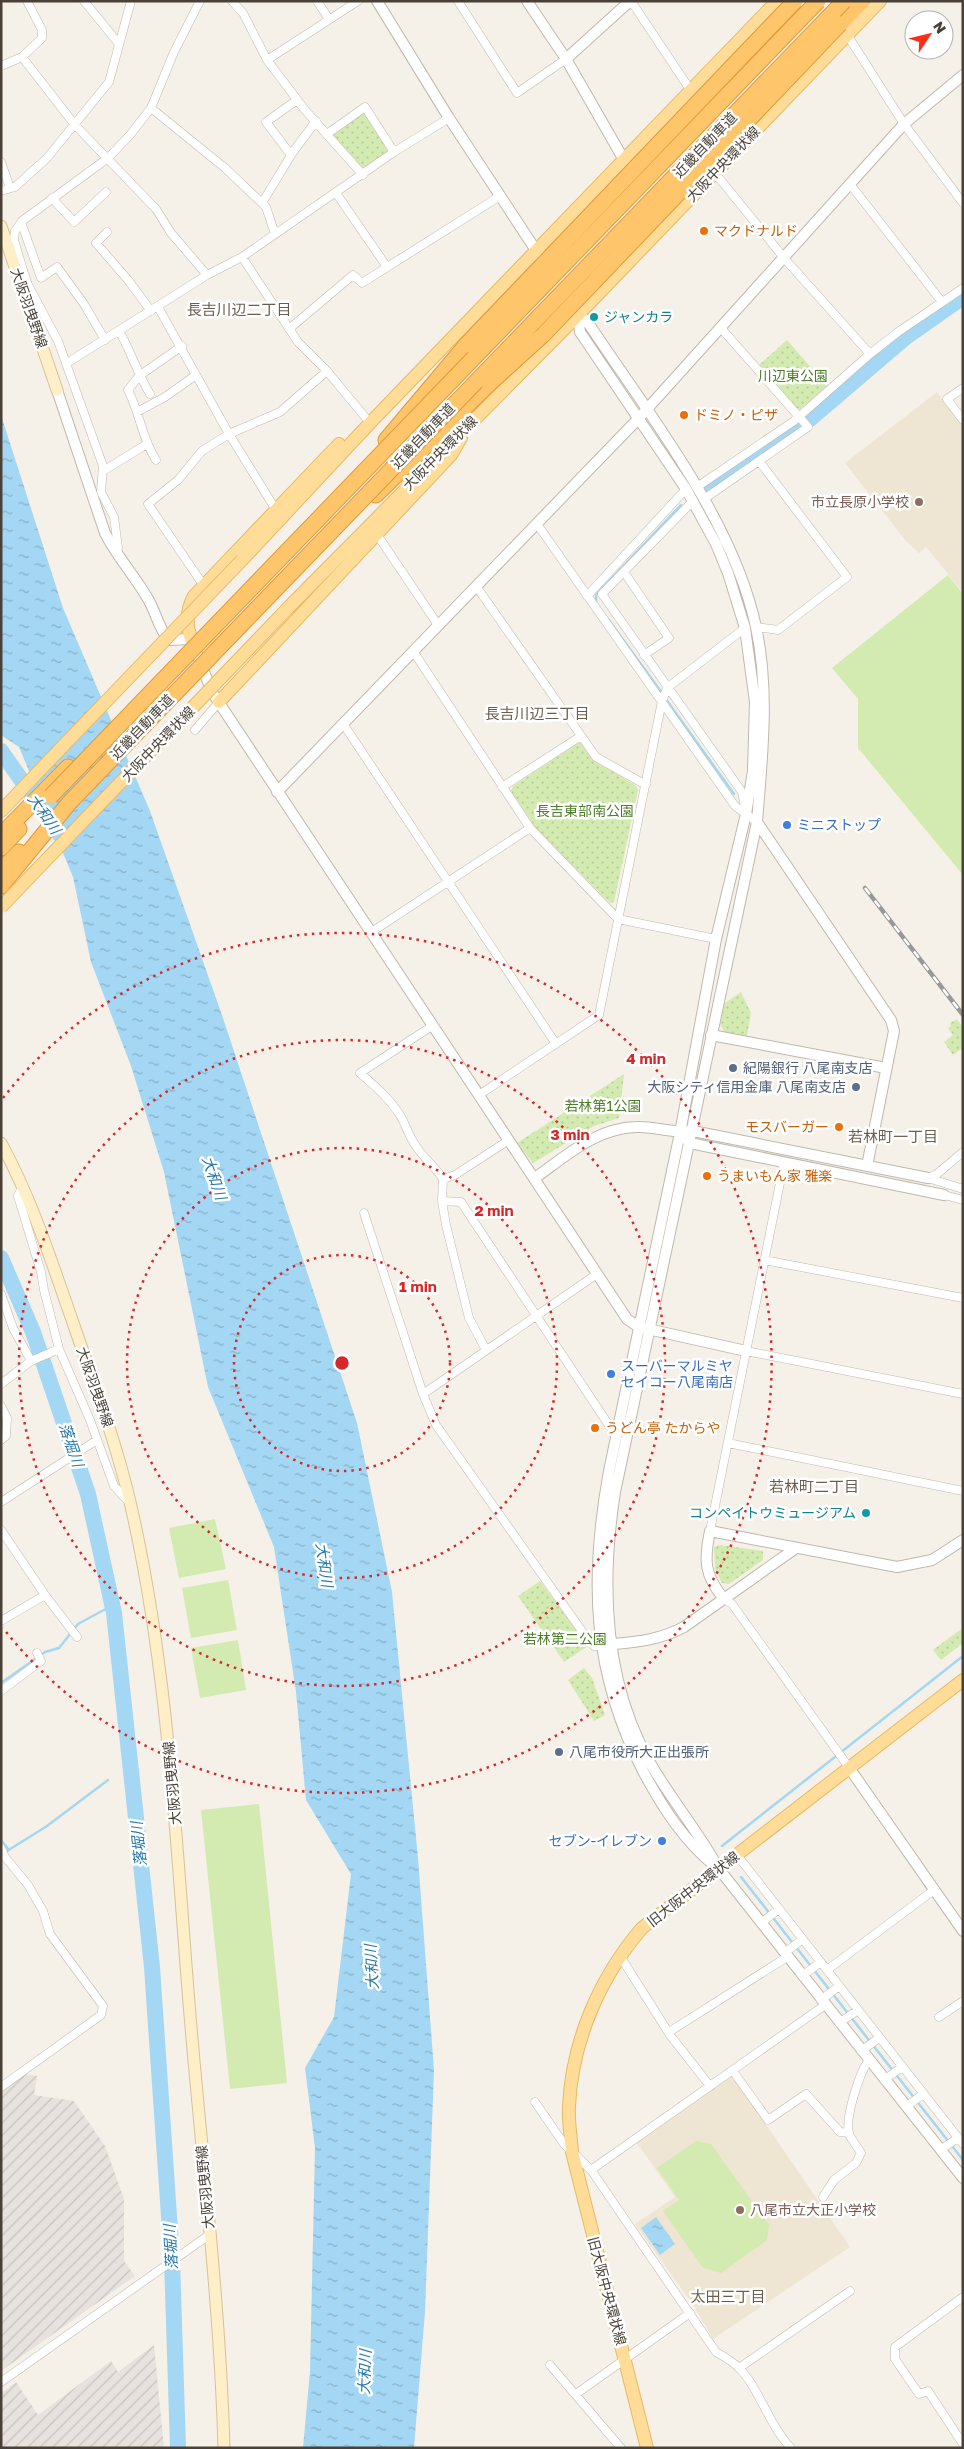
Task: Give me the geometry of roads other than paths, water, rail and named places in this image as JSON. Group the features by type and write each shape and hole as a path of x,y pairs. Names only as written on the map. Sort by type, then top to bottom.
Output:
{"highway":[{"path":"337,498 466,345 795,1"},
{"name":"近畿自動車道","path":"1,848 818,1"},
{"name":"近畿自動車道","path":"1,870 70,802 844,1"},
{"path":"268,597 317,554 544,334 844,30 862,1"},
{"path":"1,835 171,663 211,630"},
{"path":"1,826 68,766"},
{"path":"1,886 70,802"}],"main road":[{"path":"1,811 416,376 778,1"},
{"name":"大阪中央環状線","path":"1,907 287,609 714,173 844,30 880,1"},
{"name":"大阪羽曳野線","path":"1,226 18,267 56,390"},
{"path":"191,639 186,626 188,609 194,596 375,406 416,376"},
{"path":"219,702 451,455 468,425"},
{"name":"大阪羽曳野線","path":"1,1143 23,1185 112,1434 130,1504 158,1656 170,1752 216,2301 224,2448"},
{"name":"旧大阪中央環状線","path":"647,2448 572,2152 568,2108 572,2072 582,2034 594,2002 620,1956 642,1928 963,1680"}],"street":[{"path":"1,66 22,57 42,38 42,30 27,1"},
{"path":"84,1 119,44"},
{"path":"1,191 10,188 47,158 109,82 131,1"},
{"path":"116,553 118,548 114,517 101,492 103,466 67,363 51,325 18,267 14,240 15,231 21,222 108,158 130,135 151,108 174,52 200,1"},
{"path":"232,1 243,13 267,60 297,100 363,175"},
{"path":"317,1 329,19"},
{"path":"267,60 358,1"},
{"path":"377,1 449,118 536,251 578,314 589,324 697,487 734,557 756,627 763,682 765,741 758,822 711,1035 693,1131 616,1436 603,1503 596,1583 611,1692 623,1730 656,1796 695,1850 719,1869 764,1920 864,2049 868,2061 887,2078 944,2148 963,2178"},
{"path":"458,1 517,93 566,59 630,1 690,91"},
{"path":"526,1 566,59 624,160"},
{"path":"844,30 904,124 963,203"},
{"path":"22,57 75,126 156,209 171,233 207,275"},
{"path":"277,792 344,725 413,651 638,419 904,124 963,76"},
{"path":"291,155 266,122 297,100"},
{"path":"327,134 365,106 394,152"},
{"path":"151,108 225,168 266,207 275,234"},
{"path":"67,363 207,275 242,256 394,152 449,118"},
{"path":"262,203 291,155 316,121"},
{"path":"1,162 10,188"},
{"path":"714,173 784,258 870,354"},
{"path":"850,184 942,302"},
{"path":"52,198 74,222 106,192"},
{"path":"336,193 386,267"},
{"path":"289,329 353,275 362,283 500,196"},
{"path":"21,222 41,278 57,267 84,304 105,340"},
{"path":"107,232 96,243 154,309 182,346 229,434 276,510"},
{"path":"242,256 298,342 327,371 365,417"},
{"path":"697,487 800,416 870,354 963,288"},
{"path":"578,314 580,332 686,489 728,574 745,628 752,671 755,733 746,814 716,939 609,1529 606,1645"},
{"path":"704,499 808,427 721,328"},
{"path":"119,331 128,346 139,376 150,394"},
{"path":"156,460 147,444 128,390 139,376 182,346"},
{"path":"204,586 148,504 178,480 202,451 229,434 280,412 327,371"},
{"path":"137,412 165,397 196,375"},
{"path":"963,388 947,399 963,420"},
{"path":"56,390 105,533 116,553 148,599 163,633 169,640 191,639 212,692 627,1319 644,1328 746,1352 963,1394"},
{"path":"103,471 147,444"},
{"path":"756,627 778,630 847,577 759,461"},
{"path":"587,596 686,489"},
{"path":"693,501 602,594 742,792 746,814"},
{"path":"537,524 735,806 758,822 891,1020 894,1031 867,1166"},
{"path":"376,533 438,625"},
{"path":"624,572 669,638 644,655"},
{"path":"476,586 596,757 646,784"},
{"path":"479,1095 599,1015 662,701 667,688 745,628"},
{"path":"413,651 530,828 618,919 716,939"},
{"path":"195,730 219,702"},
{"path":"344,725 556,1044"},
{"path":"502,787 581,736"},
{"path":"370,933 449,883 530,828"},
{"path":"432,1026 360,1073 388,1097 402,1117 410,1139 425,1159 435,1166 443,1179 442,1201 470,1318 486,1350"},
{"path":"711,1035 886,1068"},
{"path":"534,1178 571,1152 609,1130 636,1127 658,1128 680,1133 693,1131 928,1178 963,1189"},
{"path":"680,1133 690,1143 963,1200"},
{"path":"443,1179 455,1175 509,1140"},
{"path":"928,1178 937,1174 963,1152"},
{"path":"784,1163 710,1531 705,1561 708,1575 724,1599 732,1604 934,1890 961,1925"},
{"path":"23,1185 18,1196 42,1272 44,1290 59,1349 114,1486 130,1504"},
{"path":"442,1201 461,1202 616,1436"},
{"path":"364,1213 423,1394 436,1425 588,1642 594,1646 606,1645 650,1640 669,1635 796,1548"},
{"path":"764,1260 963,1298"},
{"path":"423,1394 535,1314 597,1274"},
{"path":"1,1294 13,1328 31,1361"},
{"path":"1,1384 31,1361 59,1349"},
{"path":"1,1406 7,1418 6,1436 1,1440"},
{"path":"1,1502 97,1440"},
{"path":"728,1443 963,1491"},
{"path":"1,1530 45,1595 77,1636"},
{"path":"710,1531 898,1567 932,1560 963,1540"},
{"path":"1,1621 45,1595"},
{"path":"1,1691 41,1661 37,1653"},
{"path":"1,1848 5,1857 28,1886 43,1911 50,1934 103,2006 101,2016 1,2087"},
{"path":"737,1855 960,2141 944,2148"},
{"path":"827,1970 934,1890"},
{"path":"764,1920 779,1909"},
{"path":"669,2032 788,1952 803,1939"},
{"path":"620,1956 669,2032 710,2086"},
{"path":"806,1973 821,1962"},
{"path":"591,2170 733,2071 825,2000 839,1986"},
{"path":"939,2017 963,2001"},
{"path":"843,2021 858,2010"},
{"path":"864,2049 880,2038"},
{"path":"823,2197 834,2180 856,2163 862,2153 849,2133 852,2105 860,2074 868,2061"},
{"path":"887,2078 902,2067"},
{"path":"733,2071 768,2120 806,2094 840,2132 849,2133"},
{"path":"909,2105 923,2094"},
{"path":"535,2102 572,2152 591,2170 716,2352 739,2368 750,2382 767,2416 792,2448"},
{"path":"1,2382 209,2235"},
{"path":"739,2368 850,2290"},
{"path":"963,2297 895,2347 895,2359 920,2394 928,2391 963,2444"},
{"path":"576,2394 624,2358 690,2314"},
{"path":"550,2364 621,2448"}],"water":[{"path":"1,415 63,608 150,811 223,1018 357,1423 392,1592 418,1858 434,2070 425,2312 414,2448 303,2448 310,2371 315,2148 305,2068 334,2017 351,1874 306,1800 296,1692 274,1547 208,1387 164,1172 131,1066 91,962 73,877 19,747 1,735"},
{"path":"656,2217 675,2244 660,2255 641,2228"}],"waterway":[{"path":"810,419 906,337 963,297"},
{"path":"708,487 799,427"},
{"path":"596,602 596,595 681,505"},
{"path":"608,619 662,693"},
{"path":"665,698 734,794"},
{"name":"大和川","path":"1,751 60,835"},
{"name":"落堀川","path":"1,1258 33,1332 88,1494 114,1613 152,1967 172,2260 178,2448"},
{"path":"1,1683 45,1652 59,1648 78,1624 113,1605"},
{"path":"722,1846 963,1656"},
{"path":"7,1851 47,1826 108,1780"},
{"path":"1,1840 9,1850"},
{"path":"741,1877 963,2160"}],"railway":[{"path":"865,888 963,1015"}],"place":[{"name":"マクドナルド","path":"704,231"},
{"name":"ジャンカラ","path":"594,317"},
{"name":"ドミノ・ピザ","path":"684,415"},
{"name":"市立長原小学校","path":"919,502"},
{"name":"ミニストップ","path":"787,825"},
{"name":"紀陽銀行 八尾南支店","path":"733,1068"},
{"name":"大阪シティ信用金庫 八尾南支店","path":"856,1087"},
{"name":"モスバーガー","path":"839,1127"},
{"name":"うまいもん家 雅楽","path":"707,1176"},
{"name":"スーバーマルミヤ セイコー八尾南店","path":"611,1374"},
{"name":"うどん亭 たからや","path":"595,1428"},
{"name":"コンペイトウミュージアム","path":"866,1513"},
{"name":"八尾市役所大正出張所","path":"559,1752"},
{"name":"セブン-イレブン","path":"662,1841"},
{"name":"八尾市立大正小学校","path":"740,2210"}],"district":[{"name":"長吉川辺二丁目","path":"239,310"},
{"name":"長吉川辺三丁目","path":"537,714"},
{"name":"若林町一丁目","path":"893,1137"},
{"name":"若林町二丁目","path":"814,1487"},
{"name":"太田三丁目","path":"728,2297"}],"park label":[{"name":"川辺東公園","path":"793,376"},
{"name":"長吉東部南公園","path":"585,811"},
{"name":"若林第1公園","path":"603,1106"},
{"name":"若林第二公園","path":"565,1639"}]}
